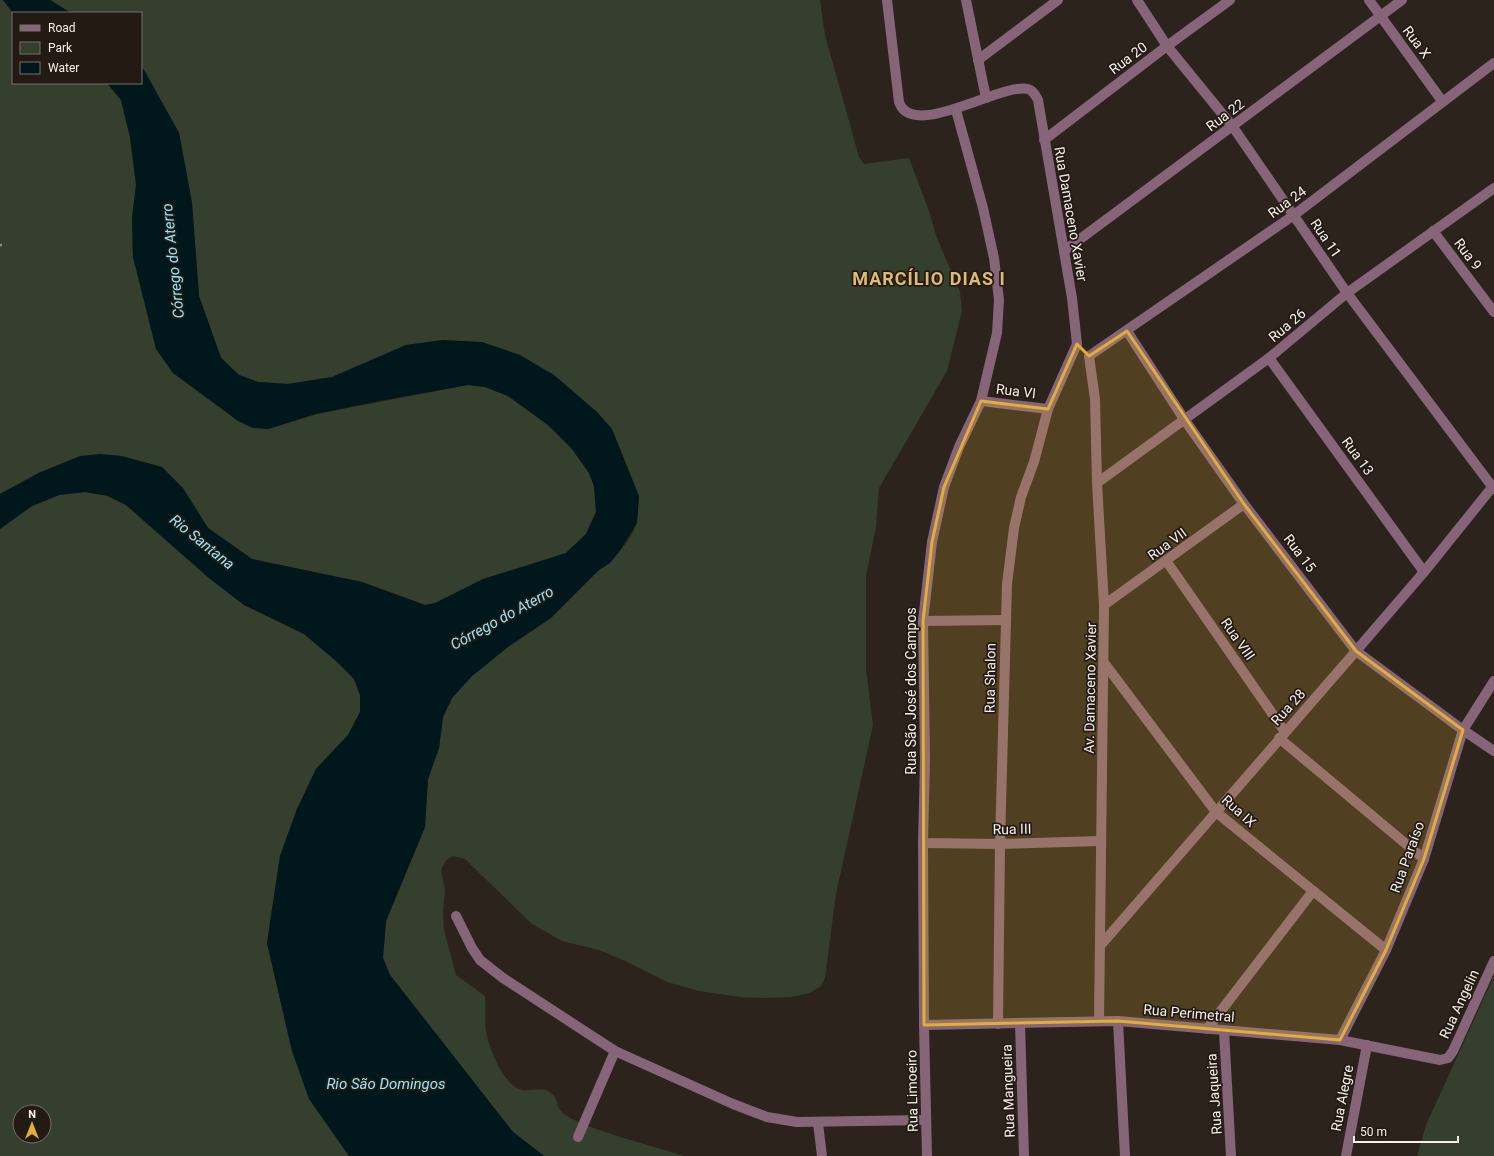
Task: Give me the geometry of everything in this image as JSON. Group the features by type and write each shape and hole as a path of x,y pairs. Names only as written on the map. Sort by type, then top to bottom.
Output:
{"street":[{"path":"887,0 899,102 903,110 928,115 956,110 986,98 966,0"},
{"path":"978,60 1058,0"},
{"name":"Rua 11","path":"1137,0 1166,46 1233,127 1347,293 1493,487"},
{"name":"Rua 20","path":"1044,140 1166,46 1230,0"},
{"name":"Rua X","path":"1369,0 1442,101"},
{"name":"Rua 22","path":"1064,251 1233,127 1402,0"},
{"name":"Rua 24","path":"1090,356 1294,215 1442,101 1494,63"},
{"name":"Rua Damaceno Xavier","path":"986,98 1028,89 1034,93 1038,100 1064,251 1077,344"},
{"name":"Rua São José dos Campos","path":"924,1025 923,843 925,760 923,621 932,542 944,487 959,447 981,401 997,333 999,300 994,258 983,208 956,110"},
{"name":"Rua 26","path":"1097,483 1184,418 1269,358 1347,293 1433,230 1494,188"},
{"name":"Rua 9","path":"1433,230 1494,312"},
{"name":"Rua 15","path":"1127,331 1184,418 1244,504 1356,651 1494,751"},
{"path":"1077,344 1090,356"},
{"name":"Rua Shalon","path":"998,1024 1005,620 1014,528 1021,496 1034,462 1048,409 1077,344"},
{"name":"Av. Damaceno Xavier","path":"1090,356 1095,398 1097,483 1104,605 1105,664 1099,1021"},
{"name":"Rua 13","path":"1269,358 1424,572"},
{"name":"Rua VI","path":"981,401 1048,409"},
{"name":"Rua 28","path":"1100,946 1424,572 1493,487"},
{"name":"Rua VII","path":"1104,605 1167,562 1244,504"},
{"name":"Rua VIII","path":"1167,562 1282,735 1424,859"},
{"path":"923,621 1005,620"},
{"name":"Rua IX","path":"1105,664 1216,812 1386,950"},
{"name":"Rua Paraíso","path":"1340,1040 1386,950 1424,859 1464,730 1494,681"},
{"name":"Rua III","path":"923,843 1000,844 1101,840"},
{"path":"1207,1028 1313,891"},
{"path":"456,916 472,948 480,960 503,978 615,1052 767,1117 782,1121 818,1123 926,1120"},
{"name":"Rua Angelin","path":"1448,1058 1453,1052 1494,961"},
{"path":"1118,1021 1125,1156"},
{"name":"Rua Perimetral","path":"924,1025 1118,1021 1340,1040 1432,1060 1448,1058"},
{"name":"Rua Mangueira","path":"1020,1024 1024,1156"},
{"name":"Rua Limoeiro","path":"924,1025 928,1156"},
{"name":"Rua Jaqueira","path":"1224,1031 1231,1156"},
{"name":"Rua Alegre","path":"1346,1156 1367,1045"},
{"path":"578,1137 615,1052"},
{"path":"818,1123 822,1156"}],"highlighted area":[{"path":"1127,331 1244,504 1356,651 1463,730 1424,859 1386,950 1340,1040 1118,1021 924,1025 923,621 932,542 944,487 981,401 1048,409 1077,344 1089,356"}],"green space":[{"path":"0,0 3,0 12,12 12,84 108,84 121,100 130,137 136,185 132,219 133,257 229,414 238,421 268,429 316,414 468,385 485,387 508,396 548,425 572,449 589,473 594,486 596,512 586,534 566,553 435,603 425,605 362,582 252,559 208,528 162,467 122,456 100,454 40,472 0,494"},
{"path":"50,0 820,0 825,35 859,157 864,164 909,158 929,211 937,238 960,292 962,311 947,371 879,488 876,527 866,576 866,669 873,725 836,894 825,978 821,986 810,993 791,997 765,998 740,997 699,991 667,982 599,950 562,941 532,924 465,859 453,856 446,860 441,870 445,890 443,910 444,930 456,975 485,996 487,1036 494,1058 508,1081 519,1089 539,1089 547,1091 555,1097 561,1111 582,1124 684,1156 544,1156 513,1132 390,975 383,958 386,921 425,827 428,779 439,748 443,717 452,698 471,677 605,566 616,555 632,534 635,527 637,521 639,496 443,340 406,345 332,377 288,384 258,382 239,375 221,358 199,296 192,203 179,133 142,68 142,12 69,12"},
{"path":"85,492 108,496 126,505 209,578 244,605 304,634 335,660 354,679 360,695 360,712 348,735 316,769 297,809 280,856 267,943 292,1051 349,1156 0,1156 0,529 32,506 59,495"},
{"path":"1494,976 1494,1156 1417,1156 1426,1125"}],"water":[{"path":"3,0 50,0 69,12 12,12"},
{"name":"Rio São Domingos","path":"142,68 179,133 192,203 199,296 221,358 239,375 258,382 288,384 332,377 406,345 443,340 482,342 520,355 554,375 597,412 612,429 639,496 637,523 619,552 610,563 599,570 551,618 508,647 471,677 452,698 443,717 439,748 428,779 425,827 386,921 383,958 390,975 513,1132 544,1156 349,1156 309,1099 292,1051 267,943 280,856 297,809 316,769 348,735 360,712 360,695 354,679 335,660 304,634 244,605 209,578 126,505 108,496 85,492 59,495 32,506 0,529 0,494 41,472 80,456 100,454 121,456 162,467 183,488 208,528 252,559 362,582 425,605 435,603 483,579 566,553 586,534 596,512 594,486 589,473 572,449 548,425 508,396 485,387 468,385 379,401 316,414 268,429 253,428 238,421 173,373 156,349 133,257 132,219 136,185 130,137 121,100 108,84 142,84"}],"district":[{"name":"MARCÍLIO DIAS I","path":"929,278"}],"water label":[{"name":"Córrego do Aterro","path":"173,261"},
{"name":"Rio Santana","path":"202,542"},
{"name":"Córrego do Aterro","path":"502,618"}]}
